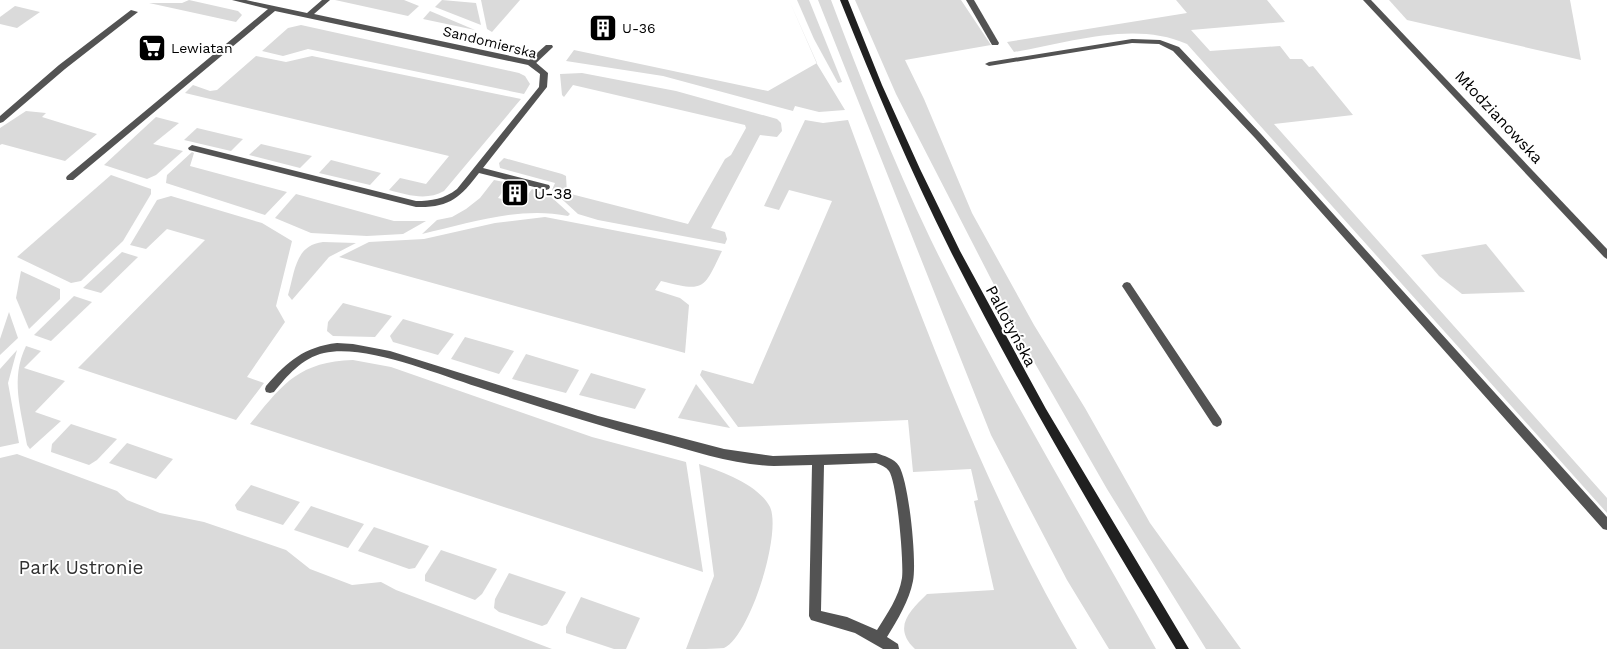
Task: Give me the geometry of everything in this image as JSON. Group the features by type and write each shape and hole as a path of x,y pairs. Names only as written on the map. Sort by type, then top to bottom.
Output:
{"main road":[{"name":"Pallotyńska","path":"844,0 897,129 976,292 1034,401 1183,649"}],"street":[{"name":"Sandomierska","path":"192,148 416,204 445,201 460,191 543,87 544,73 532,64 236,0"},
{"path":"308,16 326,0"},
{"path":"970,0 995,43"},
{"name":"Młodzianowska","path":"1367,0 1607,256"},
{"path":"70,178 274,8"},
{"path":"0,120 41,87 62,66 134,12"},
{"path":"990,64 1132,41 1160,42 1176,49 1258,136 1607,525"},
{"path":"532,64 549,47"},
{"path":"478,170 546,187"},
{"path":"1127,286 1217,422"},
{"path":"270,388 283,373 313,350 332,347 363,348 598,421 706,450 773,460 876,458 885,461 895,470 900,488 908,576 896,612 880,637"},
{"path":"818,460 815,616 842,621 880,637 893,649"}],"green space":[{"path":"189,0 238,11 242,15 236,22 149,3 182,3"},
{"path":"335,0 404,0 419,6 408,16"},
{"path":"442,0 476,3 481,25 435,7"},
{"path":"481,0 520,0 492,32 487,29"},
{"path":"797,0 809,0 842,82 838,83 814,39"},
{"path":"818,0 831,0 890,150 916,209 983,342 1156,649 1109,649 1067,580 991,435"},
{"path":"855,0 961,0 991,45 905,60 924,99 972,213 1034,325 1085,408 1150,523 1241,649 1206,649 1107,489 1029,353 896,94"},
{"path":"1176,0 1267,0 1285,22 1191,30 1210,51 1280,46 1290,59 1302,59 1309,67 1313,66 1353,115 1274,124 1607,498 1607,513 1187,44 1167,37 1123,34 1078,39 1014,52 1007,42 1187,13"},
{"path":"1389,0 1570,0 1581,60 1407,20"},
{"path":"15,6 40,12 17,28 0,24 0,17"},
{"path":"430,11 475,30 423,19"},
{"path":"301,25 519,73 525,76 530,84 524,94 308,49 283,56 262,51 288,28"},
{"path":"574,50 768,91 817,63 845,110 819,112 795,106 793,111 663,76 566,61"},
{"path":"256,56 286,62 312,56 521,99 444,191 431,196 410,195 389,190 400,178 426,184 449,156 185,93 193,85 210,91 217,90"},
{"path":"582,73 676,91 777,119 781,123 782,131 777,137 760,135 711,228 725,232 727,239 725,244 598,220 578,214 552,190 555,183 500,168 499,163 504,158 562,174 566,176 567,193 688,224 725,159 731,155 746,128 745,125 573,85 564,97 562,95 560,74"},
{"path":"26,111 46,113 42,117 97,134 65,161 0,145 0,128"},
{"path":"156,117 179,123 153,144 183,151 156,175 147,179 104,165"},
{"path":"805,120 823,123 848,120 924,323 979,456 1042,586 1077,649 915,649 908,641 904,626 910,613 927,594 994,590 974,501 978,500 971,469 913,472 908,420 738,427 700,375 702,370 753,384 832,201 789,190 779,210 764,206"},
{"path":"197,128 243,139 231,151 184,140"},
{"path":"261,144 312,156 300,168 249,155"},
{"path":"192,152 194,153 190,166 287,192 265,215 166,183 167,175"},
{"path":"331,160 381,173 370,185 319,173"},
{"path":"111,175 151,189 151,194 123,241 81,281 71,283 17,257"},
{"path":"494,180 509,183 498,198 521,204 532,189 549,195 570,214 568,216 550,213 513,214 422,234 437,220 452,217 466,209 480,198"},
{"path":"296,194 394,221 426,221 403,234 367,236 311,233 275,218"},
{"path":"171,196 262,223 292,241 276,306 285,322 247,377 264,383 236,420 78,368 205,240 167,229 146,249 130,245 157,200"},
{"path":"545,217 722,251 711,274 701,285 695,287 661,281 655,290 680,298 689,305 685,353 339,257 369,242 424,239 495,223"},
{"path":"323,242 356,243 329,257 292,300 288,295 301,254 314,244"},
{"path":"1486,244 1525,292 1462,294 1439,276 1421,255"},
{"path":"122,252 138,257 101,293 83,288"},
{"path":"21,271 60,289 60,299 29,329 16,298"},
{"path":"74,296 92,302 51,341 34,335"},
{"path":"343,303 392,316 375,337 333,336 327,331 328,322"},
{"path":"9,312 18,338 0,355 0,339"},
{"path":"403,319 454,334 438,355 393,342 390,336"},
{"path":"465,337 514,351 499,374 451,359"},
{"path":"26,346 41,351 24,368 65,381 35,412 61,421 30,449 27,445 18,394 21,358"},
{"path":"17,350 8,383 19,443 0,447 0,369"},
{"path":"526,354 579,370 566,393 512,379"},
{"path":"353,360 391,367 592,437 686,462 703,572 250,424 272,397 293,378 318,365"},
{"path":"591,373 646,389 635,409 579,395"},
{"path":"696,384 730,428 678,418"},
{"path":"71,424 117,439 97,460 89,465 51,452 52,444"},
{"path":"127,443 173,459 156,479 109,463"},
{"name":"Park Ustronie","path":"17,454 117,491 127,500 160,513 204,522 286,550 310,569 352,585 381,582 396,590 552,649 0,649 0,458"},
{"path":"699,464 739,480 757,492 770,507 773,520 768,560 753,605 744,625 734,640 724,648 686,649 714,576"},
{"path":"251,485 300,502 283,525 237,510 235,505"},
{"path":"311,506 364,524 348,548 294,530"},
{"path":"374,527 429,546 415,568 409,569 358,551"},
{"path":"441,550 497,569 482,594 475,600 425,581 425,575"},
{"path":"509,573 566,592 547,624 542,626 499,612 494,608 495,599"},
{"path":"581,597 640,618 626,649 614,649 566,633 566,627"}],"place":[{"name":"U-36","path":"603,28"},
{"name":"Lewiatan","path":"152,48"},
{"name":"U-38","path":"515,193"}]}
